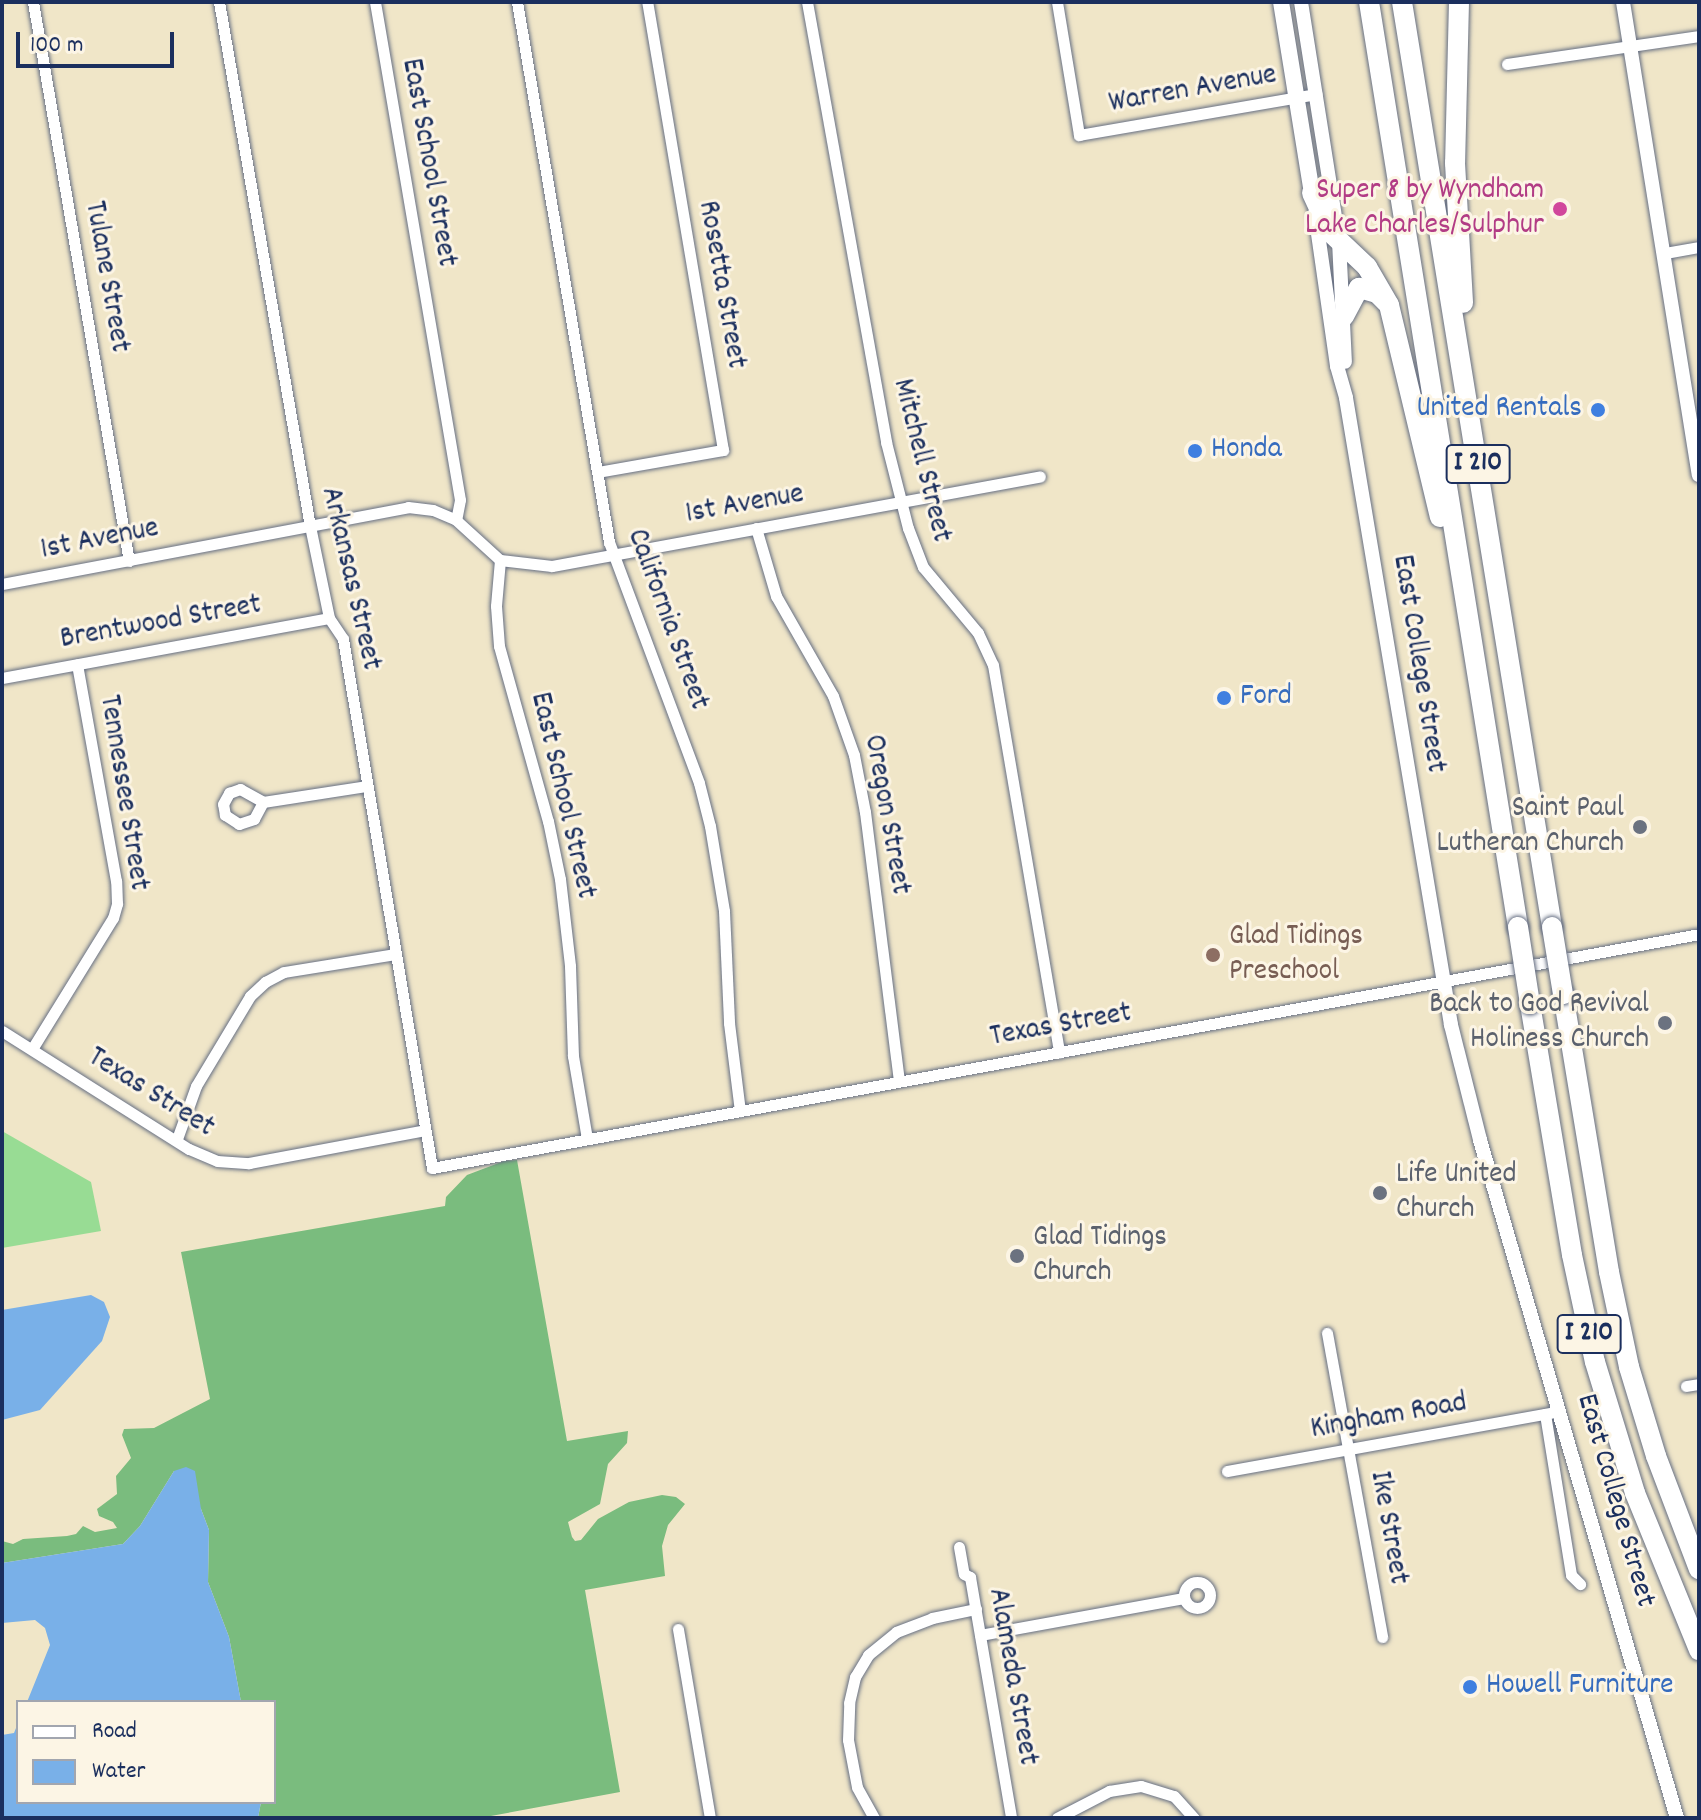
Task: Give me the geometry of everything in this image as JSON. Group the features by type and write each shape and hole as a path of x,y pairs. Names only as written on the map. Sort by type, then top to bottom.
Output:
{"highway":[{"name":"I 210","path":"1369,2 1572,1255 1600,1384 1635,1493 1699,1650"},
{"name":"I 210","path":"1402,2 1563,994 1624,1344 1656,1456 1699,1569"},
{"path":"1461,2 1455,107 1456,219 1472,426"},
{"path":"1312,193 1330,232 1367,267 1389,305 1429,464 1459,619 1483,704"},
{"path":"1344,316 1359,288 1377,293 1389,305"}],"main road":[{"name":"East College Street","path":"1281,2 1312,193"}],"street":[{"name":"Tulane Street","path":"33,2 129,561"},
{"name":"Arkansas Street","path":"219,2 310,526 329,618 343,639 432,1168"},
{"name":"East School Street","path":"375,2 460,500 456,520"},
{"name":"California Street","path":"517,2 613,555 686,747 710,826 724,911 729,1023 740,1111"},
{"name":"Rosetta Street","path":"598,472 723,450 647,2"},
{"name":"Mitchell Street","path":"807,2 882,426 901,502 923,567 978,633 993,665 1059,1052"},
{"name":"Warren Avenue","path":"1057,2 1079,135 1316,94"},
{"name":"East College Street","path":"1301,2 1339,241 1346,398"},
{"path":"1623,2 1699,475"},
{"path":"1507,64 1699,36"},
{"name":"East College Street","path":"1312,193 1337,366 1346,398 1442,982 1552,1413 1677,1818"},
{"path":"1665,253 1699,247"},
{"name":"1st Avenue","path":"2,584 408,507 433,510 456,520 500,560 552,566 1040,476"},
{"name":"Oregon Street","path":"756,528 776,596 833,696 854,755 865,812 899,1081"},
{"name":"East School Street","path":"500,560 496,606 499,646 548,821 560,879 570,966 573,1056 587,1139"},
{"name":"Brentwood Street","path":"2,678 329,618"},
{"name":"Tennessee Street","path":"32,1049 113,918 117,904 77,664"},
{"path":"263,802 366,786"},
{"name":"Texas Street","path":"432,1168 1699,934"},
{"path":"177,1139 196,1086 250,996 265,982 284,972 395,954"},
{"name":"Texas Street","path":"2,1031 202,1156 234,1164 425,1130"},
{"name":"Ike Street","path":"1327,1333 1382,1637"},
{"path":"1686,1386 1699,1384"},
{"path":"1552,1413 1571,1575 1580,1584"},
{"name":"Kingham Road","path":"1227,1471 1552,1413"},
{"name":"Alameda Street","path":"959,1547 964,1574 970,1577 1011,1818"},
{"path":"980,1635 1184,1598"},
{"path":"874,1818 857,1787 848,1740 849,1703 855,1677 868,1655 896,1632 932,1618 976,1609"},
{"path":"678,1629 710,1818"},
{"path":"1057,1818 1109,1791 1141,1786 1174,1796 1194,1818"}],"green space":[{"path":"2,1131 91,1182 101,1231 2,1248"},
{"path":"517,1160 567,1441 628,1431 627,1443 608,1464 600,1504 568,1522 572,1537 575,1541 581,1540 598,1519 629,1502 662,1495 676,1497 685,1504 668,1525 662,1546 665,1576 585,1590 620,1792 480,1818 258,1818 261,1804 276,1804 276,1700 241,1700 229,1637 208,1582 209,1530 201,1509 174,1471 140,1526 123,1544 2,1563 2,1541 13,1544 23,1539 67,1536 76,1534 83,1526 95,1532 117,1528 113,1522 99,1516 97,1509 117,1494 116,1476 131,1458 122,1435 124,1429 154,1428 210,1399 181,1252 445,1206 446,1197 467,1175 504,1161"}],"water":[{"path":"91,1295 104,1302 110,1317 102,1341 40,1410 2,1420 2,1310"},
{"path":"186,1467 195,1471 201,1509 209,1530 208,1582 229,1637 241,1700 28,1700 50,1645 45,1628 35,1620 2,1623 2,1563 123,1544 140,1526 174,1471"},
{"path":"16,1728 16,1804 261,1804 258,1818 2,1818 2,1735 14,1733"}],"place":[{"name":"Super 8 by Wyndham Lake Charles/Sulphur","path":"1560,209"},
{"name":"United Rentals","path":"1598,410"},
{"name":"Honda","path":"1195,451"},
{"name":"Ford","path":"1224,698"},
{"name":"Saint Paul Lutheran Church","path":"1640,827"},
{"name":"Glad Tidings Preschool","path":"1213,955"},
{"name":"Back to God Revival Holiness Church","path":"1665,1023"},
{"name":"Life United Church","path":"1380,1193"},
{"name":"Glad Tidings Church","path":"1017,1256"},
{"name":"Howell Furniture","path":"1470,1687"}]}
